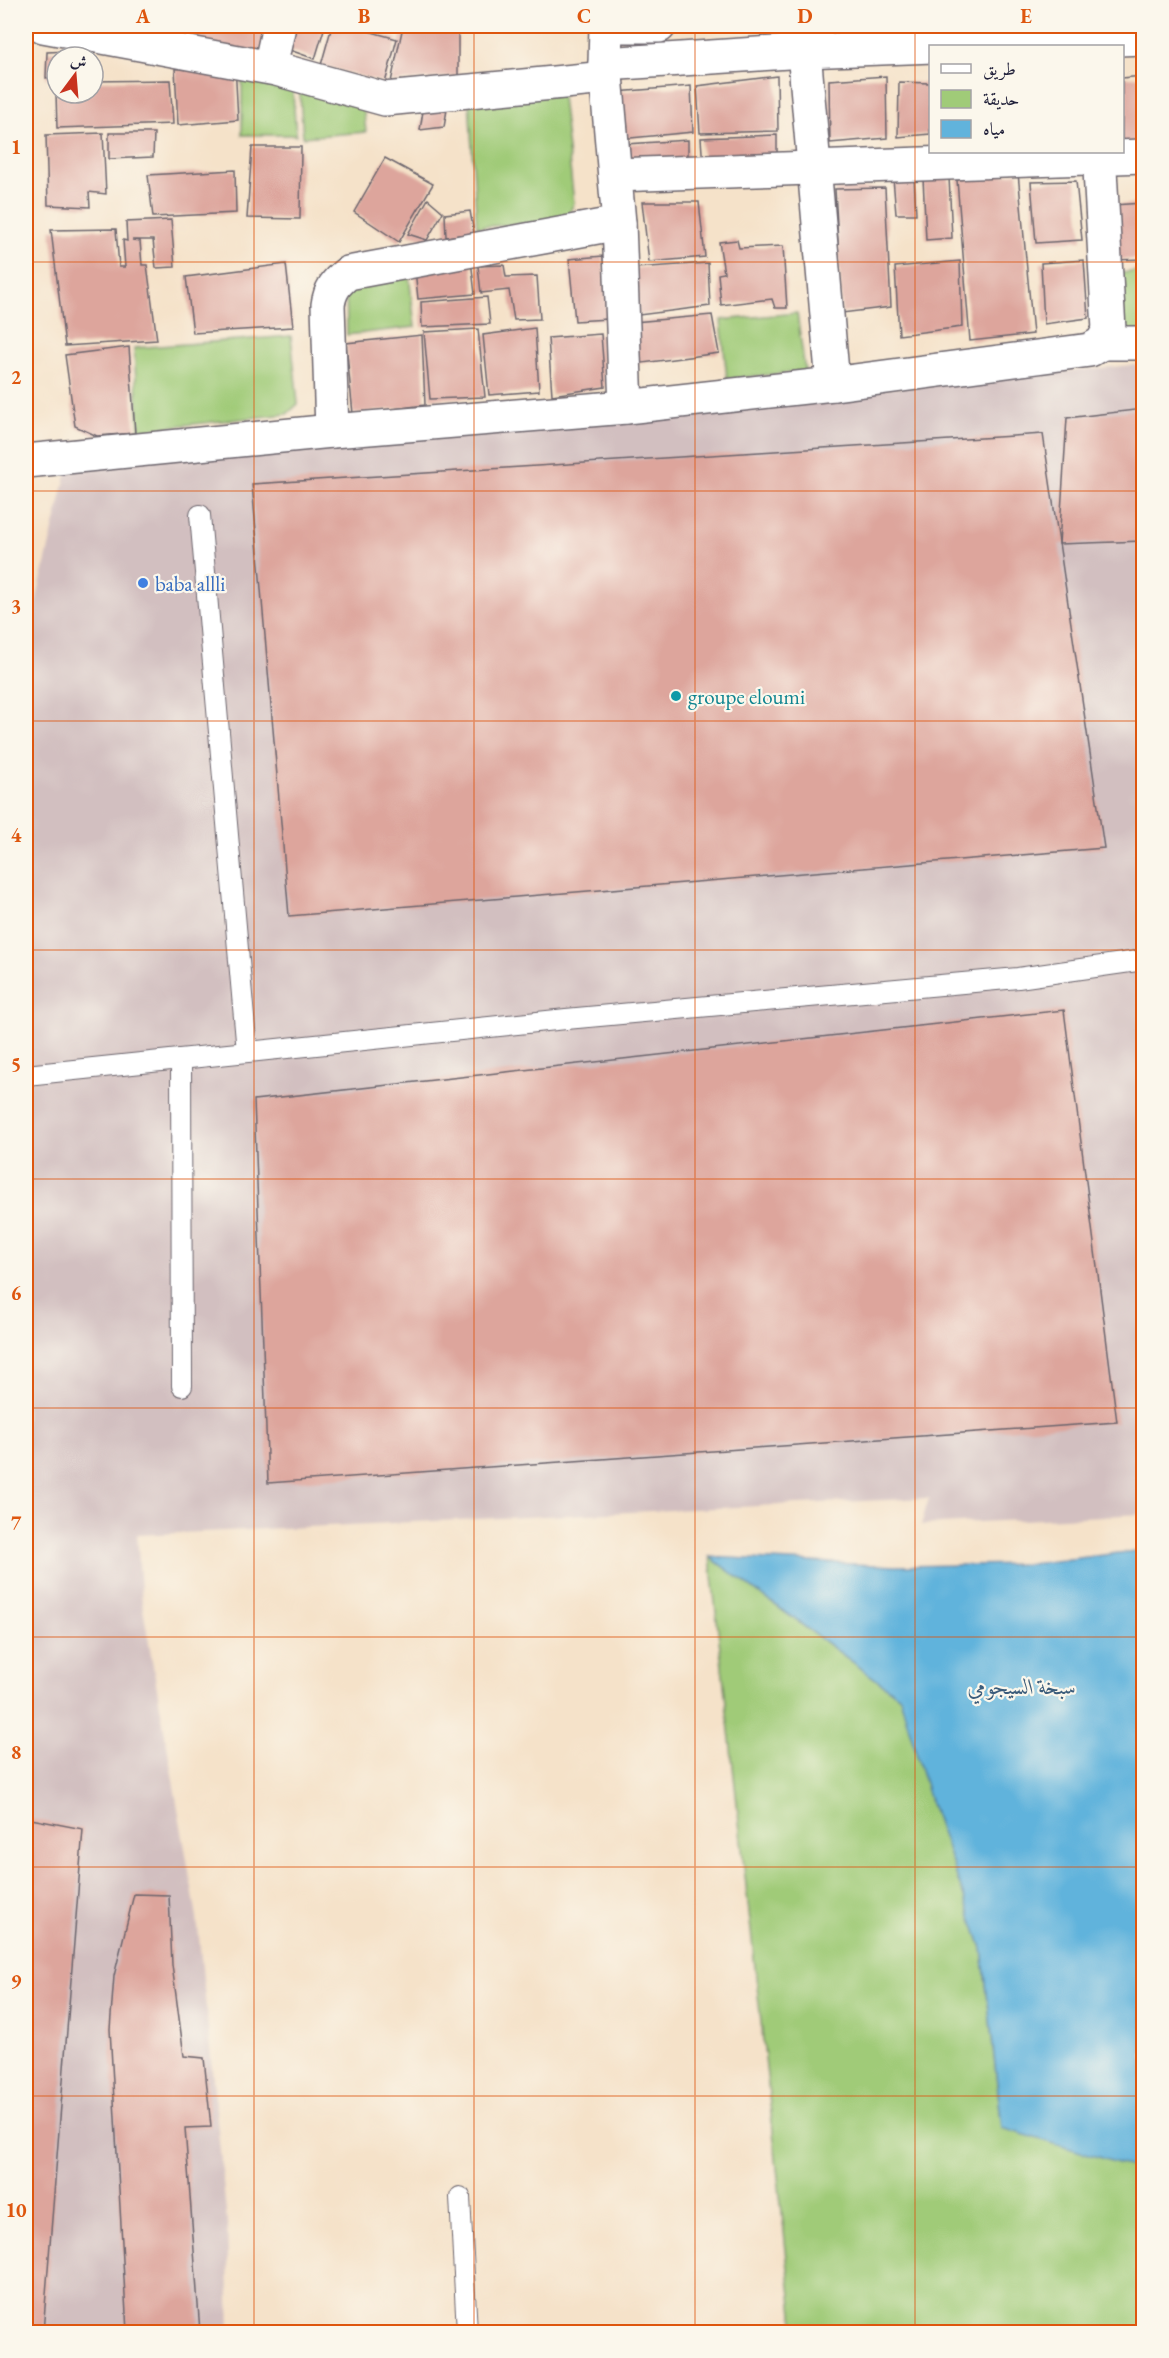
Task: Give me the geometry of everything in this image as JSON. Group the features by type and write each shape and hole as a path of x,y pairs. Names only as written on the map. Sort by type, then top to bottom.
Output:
{"street":[{"path":"43,26 270,68 385,99 606,71 804,51 900,37 1099,43 1143,38"},
{"path":"270,68 279,26"},
{"path":"626,407 619,223 606,71 606,26 659,26"},
{"path":"804,51 833,384"},
{"path":"615,175 814,169 1099,154 1143,156"},
{"path":"26,461 332,431 626,407 833,384 1090,351 1102,343 1109,330 1099,154"},
{"path":"332,431 328,305 333,288 348,273 619,223"},
{"path":"1102,343 1143,343"}],"lane":[{"path":"200,515 247,1052"},
{"path":"26,1075 578,1018 1018,978 1143,960"},
{"path":"181,1059 182,1386"},
{"path":"460,2197 466,2332"}],"shaded area":[{"path":"1143,364 1143,1514 921,1525 929,1498 137,1535 142,1603 197,1917 227,2222 230,2332 26,2332 26,644 68,467"}],"green space":[{"path":"242,72 292,80 296,135 242,135"},
{"path":"299,83 362,96 366,132 303,137"},
{"path":"561,88 574,203 566,221 477,227 469,101"},
{"path":"1143,270 1143,333 1117,336 1116,274"},
{"path":"409,275 415,327 347,335 346,283"},
{"path":"797,313 805,371 727,379 721,320"},
{"path":"291,336 298,404 287,414 139,430 134,348"},
{"path":"710,1557 900,1697 982,1948 1002,2128 1143,2166 1143,2332 795,2332"}],"water":[{"name":"سبخة السيجومي","path":"1144,1550 1143,2169 1137,2169 1002,2128 982,1948 930,1801 900,1697 710,1557 896,1566 1030,1564"}],"building":[{"path":"156,26 267,26 260,55 154,33"},
{"path":"290,26 325,26 315,59 284,48"},
{"path":"332,26 350,26 397,39 385,83 321,65"},
{"path":"403,26 458,26 458,76 391,82"},
{"path":"911,26 974,26 973,35 910,35"},
{"path":"979,26 1030,26 1030,33 979,34"},
{"path":"235,64 238,120 178,125 175,69"},
{"path":"777,76 778,131 700,133 697,86"},
{"path":"886,76 887,138 830,143 829,80"},
{"path":"1143,76 1143,146 1124,147 1124,78"},
{"path":"170,80 173,124 57,128 56,105 105,105 105,81"},
{"path":"899,82 929,83 929,134 898,137"},
{"path":"691,86 693,132 620,139 616,92"},
{"path":"449,98 444,127 420,130 425,99"},
{"path":"103,133 106,194 89,192 90,207 48,205 46,135"},
{"path":"109,133 154,133 153,157 109,159"},
{"path":"777,135 777,165 703,168 701,138"},
{"path":"688,140 688,168 627,171 626,144"},
{"path":"252,147 301,147 300,219 247,218"},
{"path":"385,158 433,184 399,242 354,212"},
{"path":"235,170 236,213 153,217 148,175"},
{"path":"1018,173 1033,334 970,341 957,180"},
{"path":"914,177 916,214 896,214 893,178"},
{"path":"949,177 952,238 926,240 923,178"},
{"path":"1076,181 1082,240 1036,243 1031,182"},
{"path":"885,188 891,307 842,313 835,189"},
{"path":"428,199 443,212 427,240 408,234"},
{"path":"642,202 699,202 705,257 649,262"},
{"path":"1143,203 1143,259 1115,260 1113,205"},
{"path":"470,211 474,233 446,237 445,214"},
{"path":"171,220 175,267 156,268 153,240 132,240 140,241 142,265 147,265 157,340 65,346 51,230 116,229 119,267 125,267 123,240 127,241 126,222"},
{"path":"737,240 739,248 783,246 787,308 775,308 772,299 721,305 718,274 724,273 719,242"},
{"path":"603,256 608,319 575,321 569,259"},
{"path":"471,260 475,294 418,299 415,269"},
{"path":"1084,260 1088,318 1044,324 1041,263"},
{"path":"960,261 962,327 899,335 895,267"},
{"path":"708,263 710,306 639,315 635,268"},
{"path":"286,264 293,327 193,333 186,277"},
{"path":"504,265 506,277 537,276 540,319 514,320 509,290 481,293 478,266"},
{"path":"487,297 490,324 422,327 421,302"},
{"path":"712,315 719,353 635,364 634,322"},
{"path":"535,328 539,391 489,395 483,335"},
{"path":"478,329 485,397 430,399 424,332"},
{"path":"601,334 605,387 552,395 548,338"},
{"path":"422,335 425,405 353,414 346,343"},
{"path":"129,347 135,433 97,436 75,426 65,355"},
{"path":"1143,409 1143,541 1059,544 1067,418"},
{"name":"groupe eloumi","path":"1043,434 1104,848 289,916 252,484"},
{"path":"1064,1010 1117,1422 268,1483 254,1100"},
{"path":"26,1818 83,1829 43,2332 26,2332"},
{"path":"134,1894 169,1895 172,1965 184,2056 204,2058 211,2127 185,2128 200,2332 127,2332 110,2029 114,1976"}],"place":[{"name":"baba allli","path":"143,583"},
{"name":"groupe eloumi","path":"676,696"}]}
